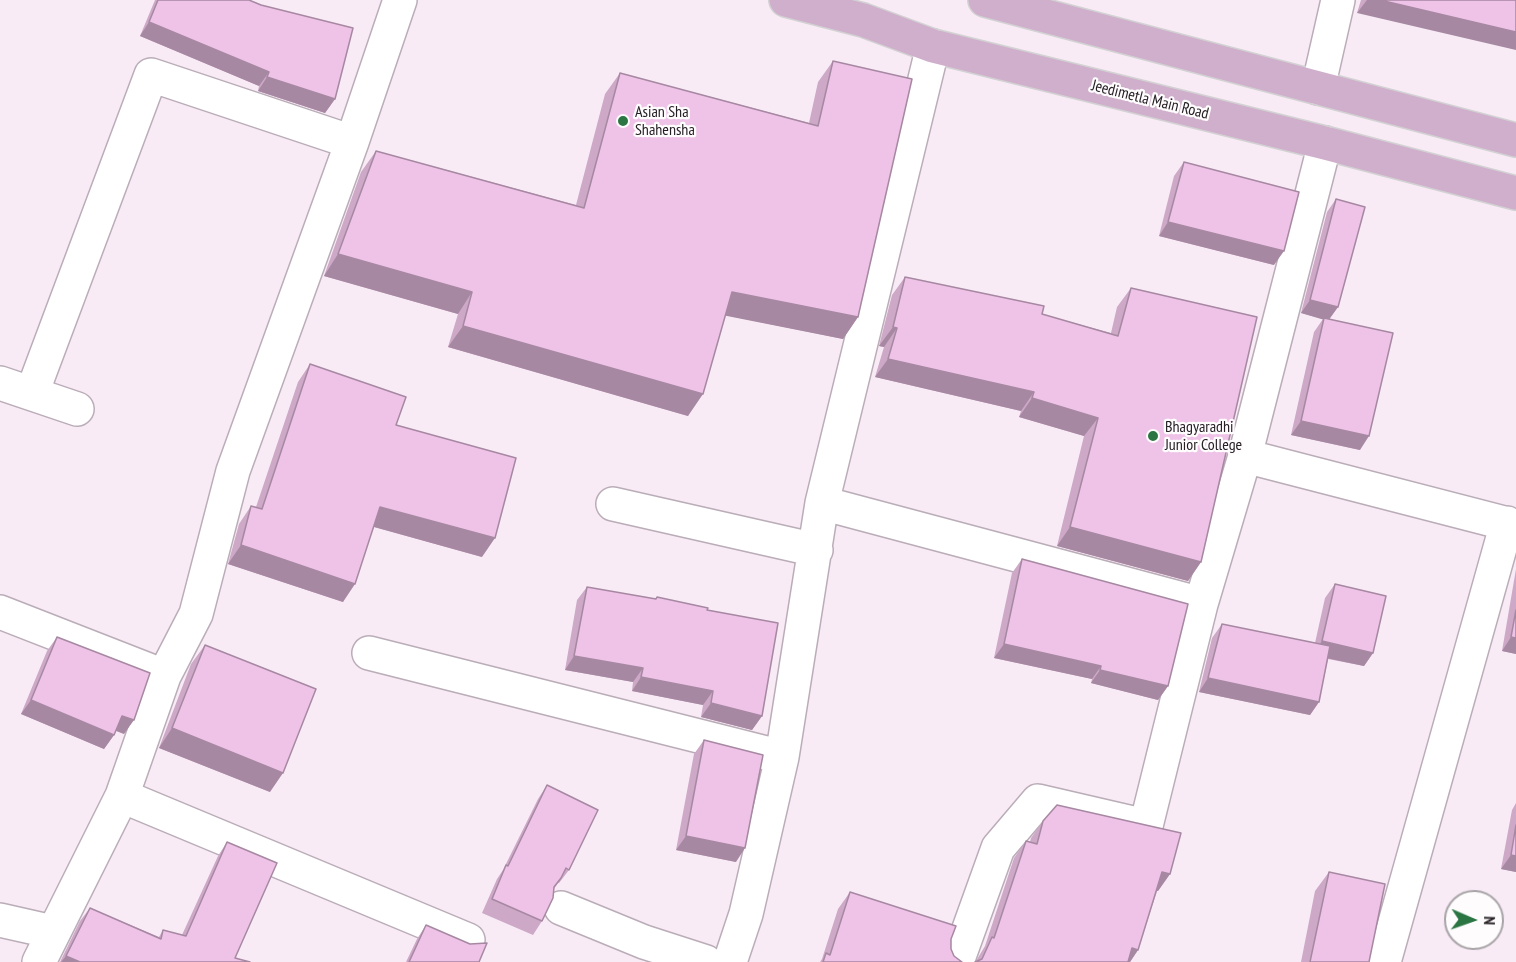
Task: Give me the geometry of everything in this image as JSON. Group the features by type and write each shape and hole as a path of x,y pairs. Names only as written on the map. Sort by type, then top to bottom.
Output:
{"main road":[{"name":"Jeedimetla Main Road","path":"786,0 863,20 933,46 1516,193"},
{"path":"985,0 1021,4 1318,88 1516,140"}],"street":[{"path":"39,962 122,796 164,676 196,614 233,471 352,142 400,0"},
{"path":"1318,88 1338,0"},
{"path":"730,962 746,914 782,757 822,503 933,46"},
{"path":"32,393 151,75 352,142"},
{"path":"957,962 998,848 1038,801 1146,826 1201,604 1245,456 1325,143"},
{"path":"0,383 77,409"},
{"path":"1245,456 1512,525 1384,962"},
{"path":"822,503 1201,604"},
{"path":"613,504 816,550"},
{"path":"0,612 164,676"},
{"path":"369,653 782,757"},
{"path":"122,796 468,940"},
{"path":"561,908 644,942 706,962"},
{"path":"0,920 53,932"}],"building":[{"path":"158,0 249,0 353,28 335,99 267,77 269,72 149,22"},
{"path":"1380,0 1516,0 1516,32"},
{"path":"833,61 912,79 858,317 732,292 703,394 463,326 472,292 338,254 376,151 584,208 620,73 818,126"},
{"path":"1184,162 1299,192 1284,251 1168,222"},
{"path":"1336,199 1365,207 1338,307 1310,300"},
{"path":"905,277 1044,306 1042,314 1118,336 1131,288 1257,317 1201,562 1070,527 1098,418 1032,398 1034,392 888,359 897,328 893,327"},
{"path":"1324,318 1393,333 1369,436 1301,421"},
{"path":"310,364 406,397 396,425 516,458 495,538 380,507 355,584 241,545 251,506 262,509"},
{"path":"1022,559 1188,604 1168,686 1100,670 1101,666 1004,644"},
{"path":"1335,584 1386,596 1373,653 1322,641"},
{"path":"587,587 656,599 657,597 708,608 707,610 778,623 762,716 711,703 713,691 641,677 643,668 574,656"},
{"path":"1516,610 1516,638 1511,637"},
{"path":"1222,624 1330,646 1319,702 1208,678"},
{"path":"57,637 150,673 134,720 122,716 114,735 31,700"},
{"path":"205,645 316,689 283,773 172,728"},
{"path":"704,740 763,755 745,848 686,836"},
{"path":"547,785 598,810 569,870 566,868 554,887 553,898 542,921 492,899 506,865 508,866"},
{"path":"1057,805 1181,833 1170,874 1162,872 1138,950 1132,948 1128,962 975,962 982,959 992,937 994,938 1026,841 1037,844 1043,821"},
{"path":"1516,825 1516,856 1511,855"},
{"path":"227,842 277,863 235,958 250,962 80,962 66,956 90,908 161,939 163,930 186,936"},
{"path":"1329,872 1385,884 1369,962 1310,962"},
{"path":"850,892 956,926 951,939 951,949 954,956 962,962 823,962 826,953 830,955"},
{"path":"426,925 470,944 487,943 479,962 409,962"}],"place":[{"name":"Asian Sha Shahensha","path":"623,121"},
{"name":"Bhagyaradhi Junior College","path":"1153,436"}]}
